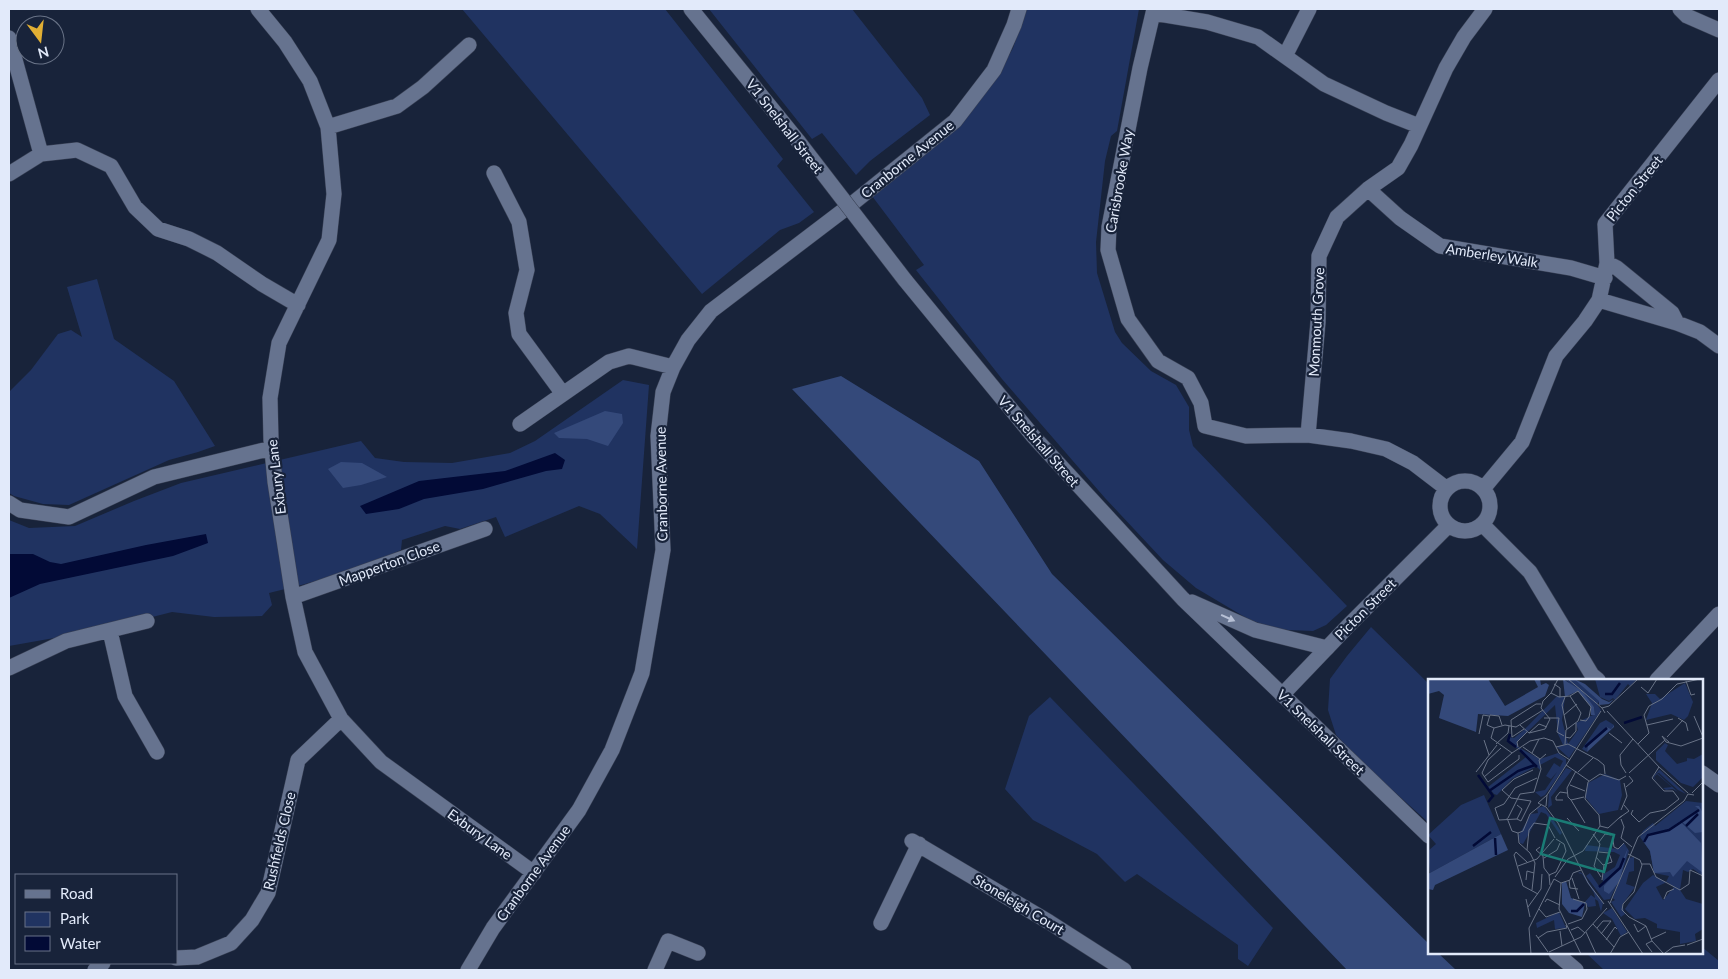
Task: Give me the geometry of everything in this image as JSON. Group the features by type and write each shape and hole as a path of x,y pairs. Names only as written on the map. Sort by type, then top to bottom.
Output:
{"street":[{"name":"Exbury Lane","path":"258,9 286,42 310,81 328,127 334,194 329,240 279,343 270,398 272,448 292,597 305,652 341,719 381,762 534,873"},
{"name":"V1 Snelshall Street","path":"691,9 798,141 905,280 1033,436 1183,599 1428,835"},
{"name":"Cranborne Avenue","path":"473,969 493,928 580,810 612,750 642,673 663,550 658,436 663,392 673,367 688,340 711,311 853,203 955,120 994,70 1019,9"},
{"path":"1285,56 1309,9"},
{"name":"Monmouth Grove","path":"1308,435 1318,322 1320,256 1337,217 1368,189 1398,168 1411,145 1446,68 1464,37 1485,9"},
{"path":"1680,9 1687,16 1719,30"},
{"path":"1153,11 1207,22 1258,37 1324,84 1418,126"},
{"name":"Carisbrooke Way","path":"1153,11 1109,227 1108,250 1128,319 1158,361 1188,378 1201,403 1205,426 1246,436 1308,435 1351,441 1386,449 1413,463 1446,489"},
{"path":"9,38 41,154"},
{"path":"328,127 397,106 423,87 469,45"},
{"name":"Picton Street","path":"1483,489 1522,442 1556,356 1585,321 1599,300 1606,271 1605,224 1719,80"},
{"path":"9,174 41,154 78,150 111,166 135,207 158,229 189,240 217,254 298,305"},
{"path":"494,173 519,222 527,270 516,313 519,334 563,394"},
{"name":"Amberley Walk","path":"1368,189 1400,218 1440,246 1571,268 1606,271 1617,268 1672,313 1677,323"},
{"path":"1599,300 1677,323 1700,332 1719,346"},
{"path":"520,424 609,362 629,356 673,367"},
{"path":"9,503 20,510 69,517 154,477 272,448"},
{"path":"1461,481 1477,484 1483,489 1490,503 1490,510 1482,524 1476,528 1462,531 1449,525 1444,519 1440,504 1446,489 1461,481"},
{"path":"1482,524 1530,572 1592,678"},
{"name":"Picton Street","path":"1282,695 1449,525"},
{"name":"Mapperton Close","path":"292,597 484,529"},
{"path":"1183,599 1255,630 1327,648"},
{"path":"1658,679 1719,614"},
{"path":"9,668 66,641 147,621"},
{"path":"110,631 125,696 158,752"},
{"name":"Rushfields Close","path":"178,958 197,957 230,943 252,920 268,893 298,760 341,719"},
{"path":"1703,774 1719,785"},
{"name":"Stoneleigh Court","path":"881,923 916,842 1049,922 1124,970"},
{"path":"655,970 668,941 698,953"},
{"path":"1557,954 1576,970"}],"green space":[{"path":"462,9 665,9 783,159 777,166 814,212 799,223 780,230 702,294"},
{"path":"709,9 852,9 922,98 930,115 870,161 856,175 822,133 812,139"},
{"path":"1026,9 1139,9 1117,131 1111,136 1105,161 1096,242 1097,273 1115,332 1122,343 1151,371 1176,385 1189,407 1189,430 1193,446 1347,606 1326,625 1313,631 1288,630 1272,628 1248,619 1196,588 1163,560 1105,498 1002,379 916,270 924,265 872,196 962,122 992,85 1013,48"},
{"path":"97,279 114,339 174,381 215,446 169,460 69,505 43,504 14,496 9,493 9,392 31,370 58,334 71,330 82,337 67,287"},
{"path":"623,380 649,385 637,549 600,514 579,506 505,537 496,517 460,529 445,526 402,540 401,550 369,564 320,580 269,593 272,605 262,616 214,617 172,612 105,629 9,646 9,520 29,528 75,526 181,483 361,441 375,458 404,462 452,463 510,453 535,441"},
{"path":"1371,627 1428,683 1428,822 1369,769 1336,735 1328,710 1330,679"},
{"path":"1050,697 1273,928 1248,966 1238,959 1238,945 1137,874 1125,882 1097,854 1033,820 1005,789 1029,716"},
{"path":"1703,948 1719,961 1719,970 1604,970 1587,954 1703,954"}],"shaded area":[{"path":"841,376 979,461 1052,574 1428,943 1428,954 1439,954 1456,970 1347,970 792,389"},
{"path":"605,411 622,414 623,423 608,446 587,439 559,438 554,433"},
{"path":"341,462 362,463 387,477 343,488 328,469"}],"water":[{"path":"555,453 565,460 562,469 546,471 483,489 424,499 399,509 366,514 360,506 419,481 505,471"},
{"path":"206,534 208,543 173,556 40,584 9,598 9,554 33,554 50,562 61,564"}]}
